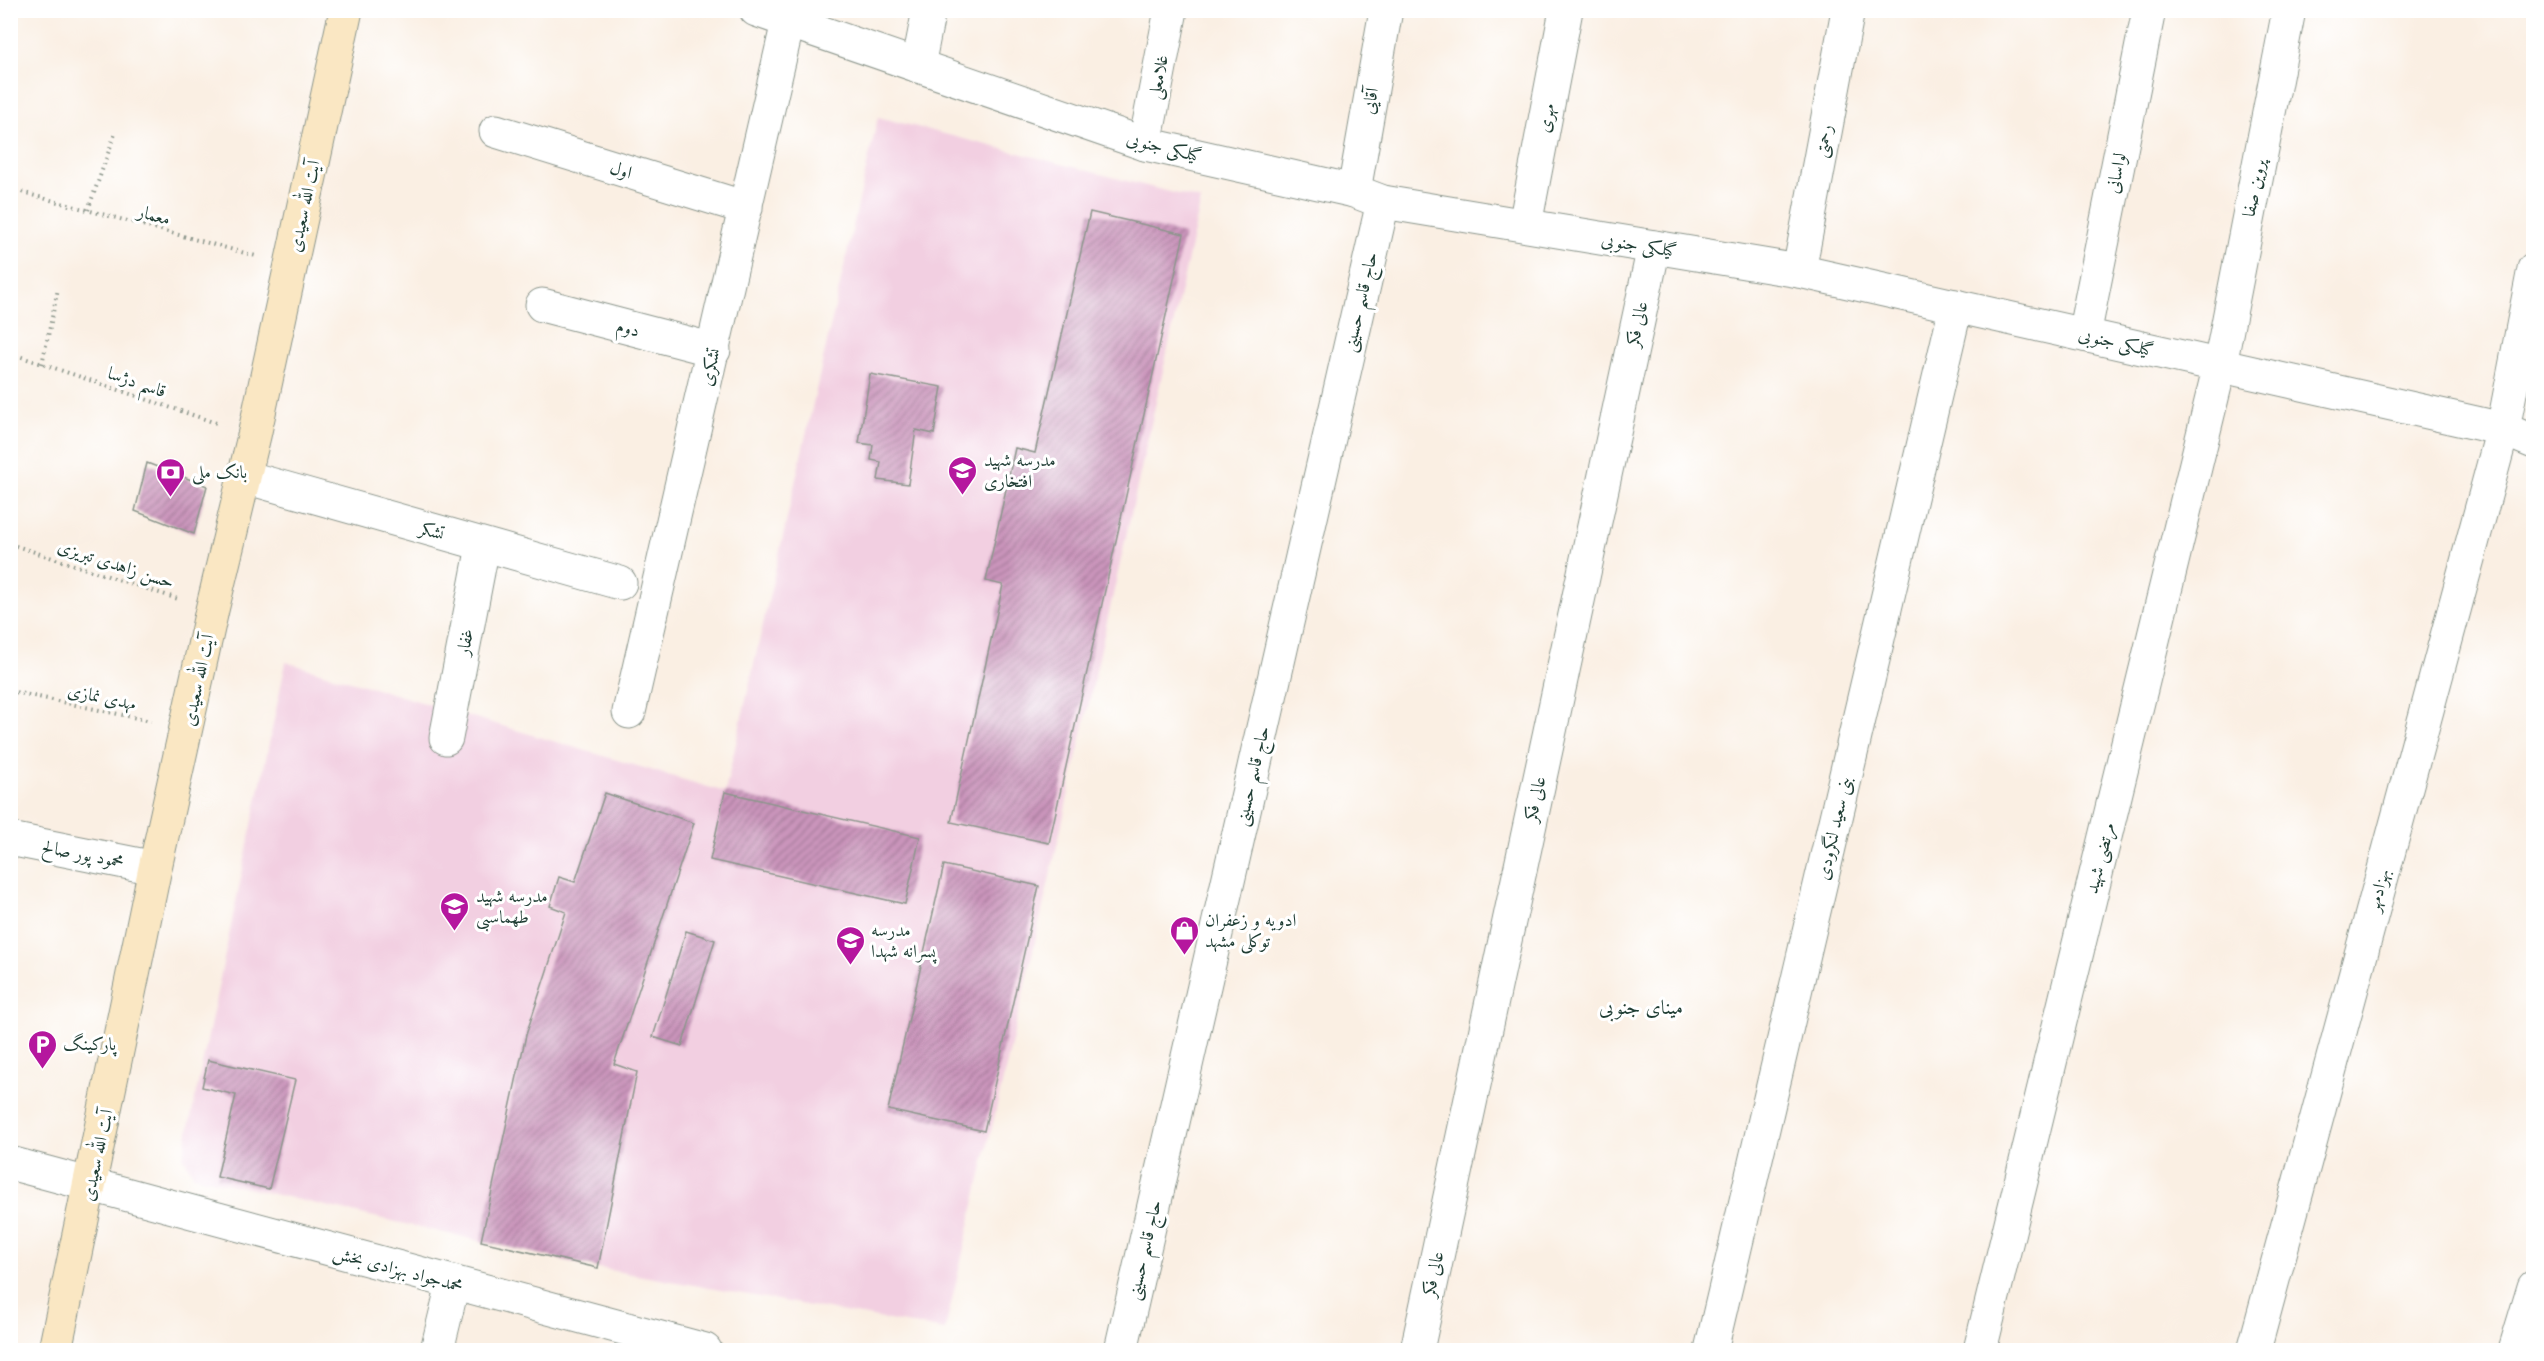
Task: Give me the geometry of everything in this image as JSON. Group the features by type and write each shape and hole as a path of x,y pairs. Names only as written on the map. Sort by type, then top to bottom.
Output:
{"main road":[{"name":"آیت الله سعیدی","path":"55,1350 155,868 212,610 245,477 346,10"}],"street":[{"path":"918,66 928,10"},
{"name":"غلامعلی","path":"1145,144 1171,10"},
{"name":"آقایی","path":"1369,197 1386,10"},
{"name":"مهری","path":"1526,225 1566,10"},
{"name":"رحمتی","path":"1799,271 1848,10"},
{"name":"لواسانی","path":"2084,334 2148,10"},
{"name":"پروین صفا","path":"2220,365 2289,10"},
{"name":"گیلکی جنوبی","path":"758,11 1145,144 1369,197 1799,271 2503,429 2534,442"},
{"name":"تشکری","path":"629,712 789,22"},
{"name":"اول","path":"496,131 746,208"},
{"name":"حاج قاسم حسینی","path":"1121,1350 1369,197"},
{"name":"عالی فکر","path":"1417,1350 1654,247"},
{"name":"بهزادمهر","path":"2254,1350 2503,429 2534,269"},
{"name":"دوم","path":"542,305 714,350"},
{"name":"بنی سعید لنگرودی","path":"1711,1350 1956,306"},
{"name":"مرتضی شهید","path":"1980,1350 2220,365"},
{"name":"تشکر","path":"245,477 620,583"},
{"name":"غفار","path":"446,738 483,546"},
{"name":"محمود پور صالح","path":"10,839 155,868"},
{"name":"محمدجواد بهزادی بخش","path":"10,1163 453,1284 617,1340 705,1350"},
{"path":"437,1350 453,1284"},
{"path":"2515,1350 2534,1287"}],"path":[{"path":"88,210 116,131"},
{"name":"معمار","path":"10,189 291,266"},
{"path":"42,364 58,289"},
{"name":"قاسم دژسا","path":"10,353 254,436"},
{"name":"حسن زاهدی تبریزی","path":"10,544 212,610"},
{"name":"مهدی نمازی","path":"10,691 187,729"}],"shaded area":[{"path":"878,117 1201,200 1054,859 945,1330 598,1268 194,1176 183,1156 286,662 725,792"}],"building":[{"path":"1090,212 1184,234 1049,843 951,822 1003,585 986,581 1015,448 1035,453"},
{"path":"870,374 942,387 934,434 916,430 908,484 878,480 881,462 871,460 873,445 859,443"},
{"name":"بانک ملی","path":"147,463 207,486 194,534 135,511"},
{"path":"725,792 920,837 905,904 710,860"},
{"path":"605,793 694,823 614,1064 637,1072 598,1268 481,1241 526,1035 566,912 550,906 559,877 575,882"},
{"path":"944,865 1039,886 984,1131 888,1110"},
{"path":"686,931 715,940 682,1046 653,1037"},
{"path":"208,1060 295,1080 269,1189 217,1177 236,1095 202,1087"}],"place":[{"name":"مدرسه شهید افتخاری","path":"963,496"},
{"name":"بانک ملی","path":"171,498"},
{"name":"مدرسه شهید طهماسبی","path":"455,932"},
{"name":"ادویه و زعفران توکلی مشهد","path":"1184,956"},
{"name":"مدرسه پسرانه شهدا","path":"850,966"},
{"name":"پارکینگ","path":"42,1070"}],"district":[{"name":"مینای جنوبی","path":"1641,1007"}]}
